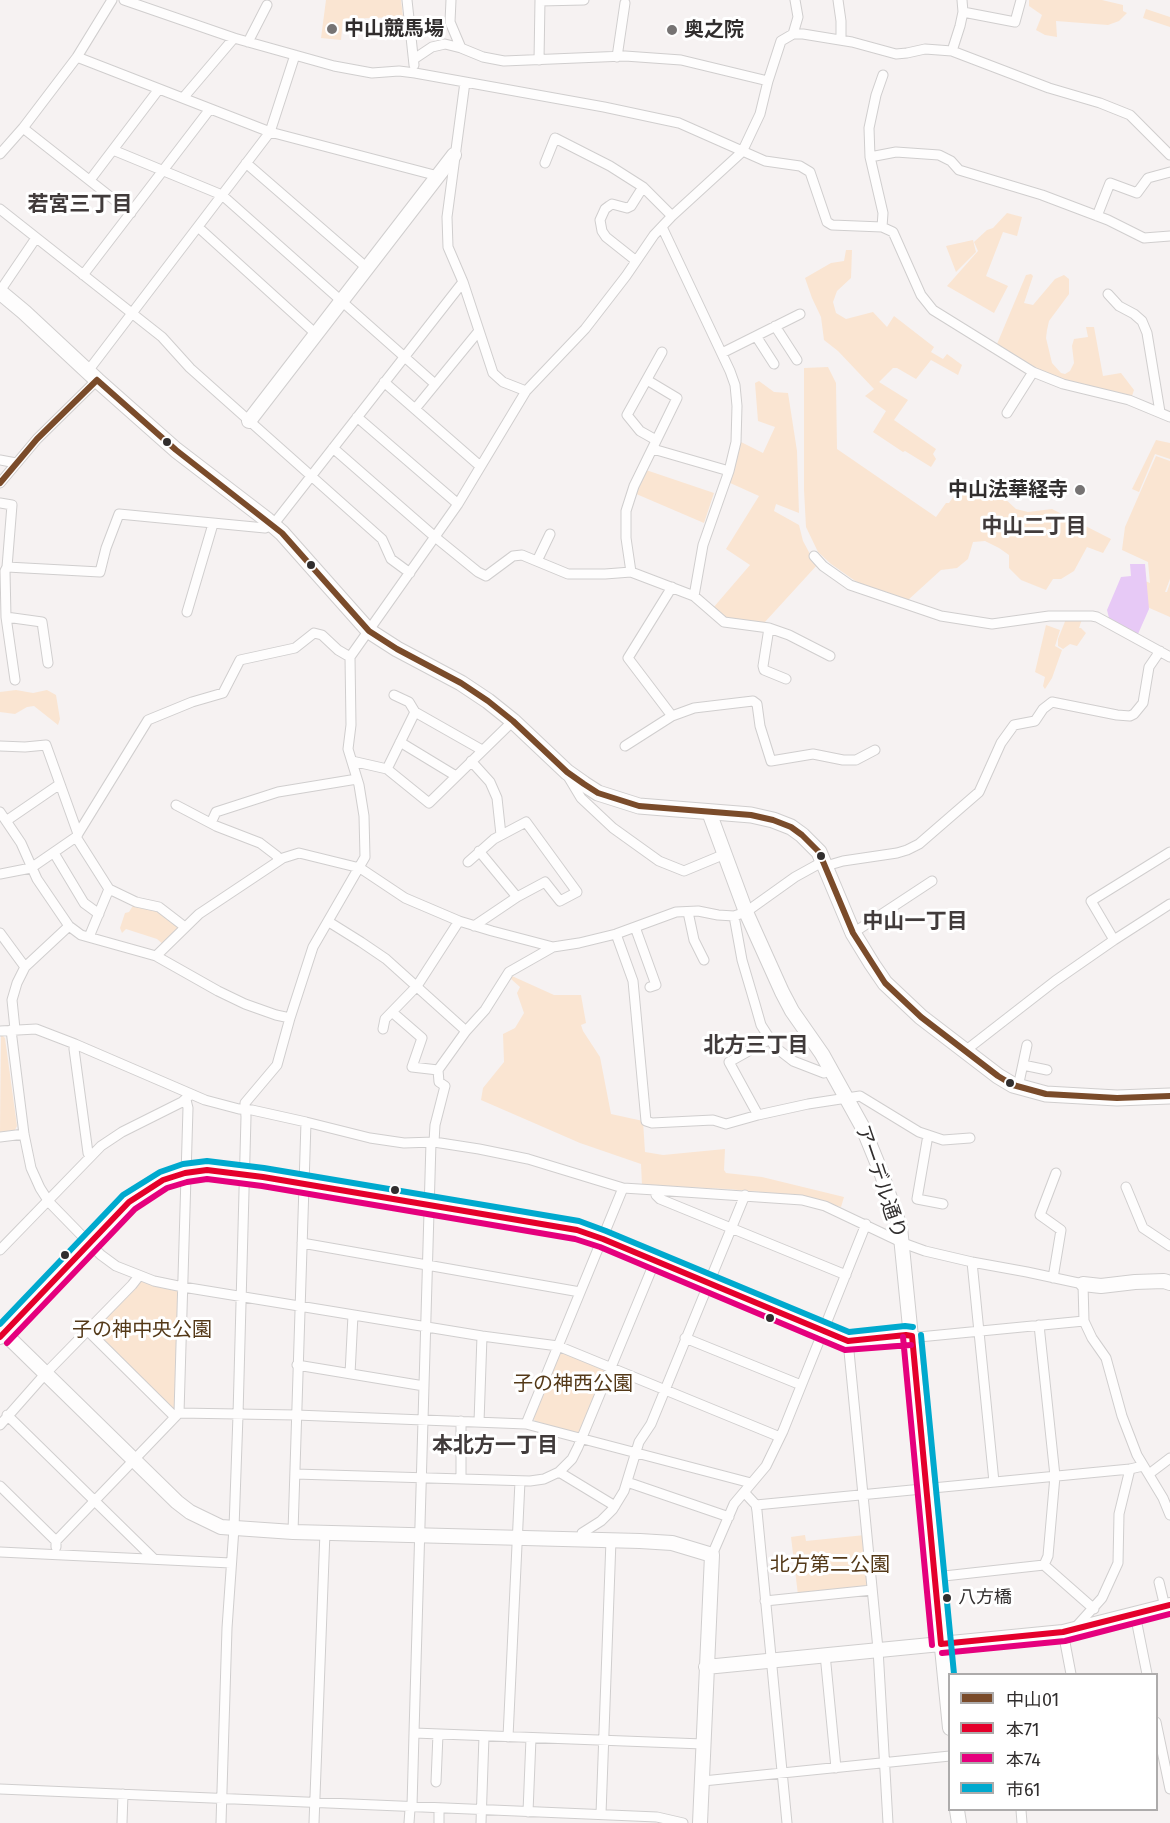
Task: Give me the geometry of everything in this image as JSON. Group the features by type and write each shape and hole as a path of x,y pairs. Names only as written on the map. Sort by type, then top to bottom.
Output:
{"main road":[{"path":"0,291 176,450 273,525 301,553 369,631 397,649 461,682 494,705 567,772 598,793 627,803 646,807 751,815 791,828 812,843 825,864 853,933 885,983 908,1006 998,1076 1018,1087 1059,1095 1117,1098 1170,1096"}],"street":[{"path":"0,154 23,128 77,57 112,0"},
{"path":"124,0 234,38 334,66 372,73 399,71 415,73 679,123 765,161 800,166 810,172 824,219 827,222 832,225 882,227 893,232 921,295 933,310 1033,372 1063,384 1129,400 1170,417"},
{"path":"407,0 415,73"},
{"path":"451,0 450,21 461,48"},
{"path":"539,60 540,0 584,0"},
{"path":"793,34 798,17 795,0"},
{"path":"838,0 841,21 840,40"},
{"path":"952,51 963,12 962,0"},
{"path":"963,12 1015,22 1021,0"},
{"path":"617,57 625,3"},
{"path":"248,42 267,5"},
{"path":"220,1823 238,1415 244,1103 277,1065 313,948 365,857 364,816 348,749 351,725 350,657 458,504 526,391 585,329 662,227 742,152 760,114 781,41 793,34 803,34 840,40 896,54 925,49 952,51 1049,88 1100,103 1130,115 1170,155"},
{"path":"183,98 234,38"},
{"path":"414,59 432,47 445,44 483,57 504,60 617,57 681,60 768,81"},
{"path":"0,483 92,376 132,313 270,132 295,55"},
{"path":"77,57 270,132 438,176"},
{"path":"882,227 883,213 870,157 869,128 883,75"},
{"path":"465,82 447,217 448,247 463,282 493,373 503,382 526,391"},
{"path":"90,180 159,89"},
{"path":"83,275 210,109"},
{"path":"23,128 131,213"},
{"path":"546,163 555,138 610,166 643,187 672,216"},
{"path":"113,150 222,195 435,384"},
{"path":"870,157 896,152 939,155 951,161 959,170 1042,195 1097,216 1144,238 1170,236"},
{"path":"249,421 454,156"},
{"path":"246,163 367,268"},
{"path":"1097,216 1110,183 1137,193 1148,178 1170,172"},
{"path":"635,260 606,237 600,220 605,208 612,204 627,208 631,206 643,187"},
{"path":"0,210 162,337 190,368 382,538 391,559 410,573"},
{"path":"198,227 316,334"},
{"path":"662,227 722,353 735,385 737,406 736,442 729,471 703,545 694,596"},
{"path":"0,291 36,238"},
{"path":"7,567 100,572 119,514 265,528 273,525 463,282"},
{"path":"1108,294 1119,306 1142,321 1148,333 1160,412"},
{"path":"722,353 800,314"},
{"path":"775,326 797,360"},
{"path":"415,409 478,332"},
{"path":"756,336 774,364"},
{"path":"662,352 627,415 655,444 729,471"},
{"path":"1007,413 1033,372"},
{"path":"631,572 626,538 626,511 634,486 677,398 647,380"},
{"path":"384,382 480,466"},
{"path":"357,417 458,504"},
{"path":"333,448 435,537 486,576 513,556 522,555 568,574 631,572 694,596 724,622 769,628 789,635 830,656"},
{"path":"0,460 16,463"},
{"path":"0,503 12,505 5,571 6,617 15,680"},
{"path":"187,612 213,524"},
{"path":"537,561 550,534"},
{"path":"814,556 823,566 850,585 941,616 992,624 1049,616 1092,616 1170,657"},
{"path":"672,587 628,658 672,716"},
{"path":"6,617 42,622 48,663"},
{"path":"769,628 764,670 786,679"},
{"path":"0,874 31,868 77,835 148,720 192,702 223,693 240,660 295,648 314,633 322,635 338,650 350,657"},
{"path":"409,1823 412,1806 428,1205 432,1142 445,1086 439,1082 438,1070 466,1030 485,1010 509,972 553,947 616,934 676,912 740,914 795,877 825,864 907,850 919,844 979,792 1001,743 1014,724 1035,721 1042,709 1052,702 1117,715 1134,714 1143,703 1149,667 1160,651"},
{"path":"394,695 409,702 415,712 482,750"},
{"path":"625,746 672,716 694,708 753,701 757,704 760,726 771,760 813,754 856,760 875,750"},
{"path":"387,769 415,712"},
{"path":"352,761 387,769 429,803 513,721"},
{"path":"400,742 456,776"},
{"path":"0,746 46,745 77,835 109,889 136,902 159,907 184,927"},
{"path":"471,761 490,782 497,798 501,835"},
{"path":"567,772 581,798 613,828 659,861 684,871 725,854"},
{"path":"211,823 216,812 278,792 357,779"},
{"path":"6,821 60,784"},
{"path":"176,804 211,823 260,843 277,855 278,861"},
{"path":"0,812 21,843 31,868 69,926 81,935 156,956 245,1004 290,1018"},
{"name":"アーデル通り","path":"709,812 725,854 740,914 792,1011 831,1070 863,1128 900,1227 948,1709"},
{"path":"468,862 501,835 526,822 578,892 560,901 545,882 517,897 474,926"},
{"path":"479,851 517,897"},
{"path":"1114,940 1091,901 1170,852"},
{"path":"54,853 84,903 99,914"},
{"path":"156,956 199,914 278,861 299,853 360,868 405,898 459,921 553,947"},
{"path":"853,933 932,881"},
{"path":"89,937 109,889"},
{"path":"965,1051 1055,981 1170,904"},
{"path":"688,912 694,940 704,960"},
{"path":"740,914 742,960 761,1025 775,1047 793,1062 824,1073 831,1070"},
{"path":"382,1029 385,1019 417,986 459,921"},
{"path":"329,922 361,942 417,986 466,1030"},
{"path":"69,926 26,967 17,983 12,1000 24,1134 31,1168 48,1200 89,1244 116,1266 154,1281 183,1287 482,1336 558,1346 780,1437"},
{"path":"635,927 656,985 650,987"},
{"path":"0,933 26,967"},
{"path":"616,934 633,981 646,1121 713,1120 726,1124 758,1115 861,1096 919,1132 943,1140 970,1138"},
{"path":"392,1012 422,1038 412,1067 438,1070"},
{"path":"0,1031 36,1029 75,1044 188,1097 370,1138 404,1143 432,1142 479,1149 528,1159 623,1188 802,1200 825,1206 903,1243 972,1262 1083,1284 1101,1286 1135,1282 1164,1281 1170,1283"},
{"path":"758,1115 729,1062 770,1039"},
{"path":"75,1044 86,1141 90,1156"},
{"path":"1018,1087 1027,1044"},
{"path":"1023,1065 1047,1070"},
{"path":"0,1249 90,1156 122,1132 188,1097"},
{"path":"56,1555 56,1541 177,1415 188,1097"},
{"path":"293,1532 306,1122"},
{"path":"0,1137 24,1134"},
{"path":"928,1135 917,1199 943,1204"},
{"path":"712,1555 672,1543 293,1532 234,1528 212,1523 190,1512 46,1373 1,1333 129,1202 163,1180 185,1173 207,1170 244,1174 577,1230 848,1341 906,1335 919,1337 1084,1321"},
{"path":"1053,1278 1061,1230 1040,1215 1056,1173"},
{"path":"1126,1187 1143,1228 1170,1246"},
{"path":"526,1424 623,1188"},
{"path":"655,1190 660,1199 731,1230 846,1275"},
{"path":"582,1539 582,1533 601,1521 615,1506 624,1491 639,1442 651,1424 745,1195"},
{"path":"700,1823 712,1555 734,1504 766,1466 780,1437 866,1224"},
{"path":"302,1243 580,1292"},
{"path":"295,1474 520,1481 544,1479 559,1472 572,1459 582,1439 655,1261"},
{"path":"972,1262 994,1482"},
{"path":"0,1425 46,1373 139,1276"},
{"path":"1083,1284 1084,1321 1106,1359 1122,1416 1143,1466 1163,1498 1170,1515"},
{"path":"350,1374 353,1315"},
{"path":"1040,1325 1055,1476 1048,1556 1044,1565"},
{"path":"88,1331 177,1415 296,1415 526,1424 751,1483"},
{"path":"479,1422 482,1336"},
{"path":"685,1338 801,1385"},
{"path":"848,1341 878,1649 888,1823"},
{"path":"297,1365 424,1386"},
{"path":"7,1415 154,1559"},
{"path":"461,1421 461,1479"},
{"path":"1149,1474 1170,1458"},
{"path":"756,1505 1143,1466"},
{"path":"1069,1630 1094,1609 1102,1598 1118,1563 1119,1514 1130,1469"},
{"path":"559,1472 615,1506"},
{"path":"508,1737 520,1481"},
{"path":"627,1482 729,1516"},
{"path":"0,1486 56,1541"},
{"path":"744,1492 756,1505 787,1823"},
{"path":"314,1823 325,1532"},
{"path":"601,1815 611,1540"},
{"path":"0,1552 231,1563"},
{"path":"935,1577 1044,1565 1094,1609"},
{"path":"706,1667 1069,1630 1168,1606 1159,1582"},
{"path":"765,1601 872,1590"},
{"path":"1134,1614 1147,1673"},
{"path":"1069,1630 1071,1673"},
{"path":"825,1654 836,1768"},
{"path":"1158,1732 1170,1788"},
{"path":"414,1734 703,1744"},
{"path":"436,1782 438,1734"},
{"path":"481,1823 484,1736"},
{"path":"528,1812 531,1738"},
{"path":"703,1781 948,1756"},
{"path":"0,1789 601,1815 616,1819 657,1817 683,1823"},
{"path":"122,1823 123,1794"},
{"path":"439,1808 439,1823"}],"green space":[{"name":"中山競馬場","path":"326,0 401,0 403,17 343,19 341,40 321,38"},
{"path":"1029,0 1102,0 1123,5 1123,11 1127,13 1119,21 1108,25 1056,21 1057,37 1045,35 1036,30 1042,15 1029,6"},
{"path":"1146,9 1170,17 1170,27 1143,18"},
{"path":"1007,213 1022,217 1017,236 1003,232 986,276 1008,286 994,313 947,286 978,251 974,242 987,230 993,228"},
{"path":"973,240 976,252 956,272 946,246"},
{"path":"846,250 852,250 851,278 837,291 833,302 836,313 846,319 873,312 887,327 894,316 934,347 931,352 943,359 947,354 962,365 958,375 931,360 916,379 893,368 879,382 908,400 894,420 936,449 933,454 936,459 931,467 873,432 886,411 865,396 874,389 838,351 824,340 821,317 805,278 831,263 844,261"},
{"path":"1026,275 1033,276 1024,303 1033,305 1055,279 1064,275 1069,279 1069,294 1049,321 1047,330 1046,338 1052,363 1061,373 1065,374 1070,371 1074,363 1072,346 1074,339 1088,337 1086,327 1094,327 1103,376 1121,373 1134,390 1132,396 1064,381 1034,367 997,344"},
{"path":"828,367 836,383 837,449 936,517 962,484 982,488 990,485 1016,509 1028,512 1052,509 1111,539 1103,553 1087,547 1074,571 1061,579 1053,579 1046,590 1021,580 1009,568 1009,555 985,541 973,542 968,559 957,568 941,570 908,600 861,585 818,552 806,527 804,368"},
{"path":"759,381 774,392 788,393 797,451 799,513 776,504 774,511 799,525 803,541 818,564 764,623 726,620 713,608 750,565 726,549 759,496 728,482 739,441 763,453 775,427 758,421 755,383"},
{"path":"1156,440 1170,443 1170,459 1155,454 1139,492 1132,489"},
{"path":"1156,456 1170,461 1170,579 1165,592 1170,583 1170,617 1138,603 1140,579 1150,583 1148,562 1122,550 1125,527"},
{"path":"646,470 714,493 704,523 634,493"},
{"path":"1066,619 1082,619 1079,628 1086,633 1077,646 1070,644 1063,649 1058,646 1058,639"},
{"path":"1046,625 1060,630 1055,646 1062,650 1052,678 1045,689 1043,686 1045,677 1035,672"},
{"path":"16,690 33,693 47,690 56,695 60,719 58,725 34,706 15,714 0,712 0,692"},
{"path":"134,904 158,908 182,927 164,945 157,939 126,929 122,933 120,928 125,913 129,912"},
{"path":"512,976 554,995 581,995 586,1023 581,1025 600,1057 611,1114 643,1121 645,1152 663,1155 725,1149 724,1170 726,1173 762,1177 844,1197 841,1207 784,1194 642,1185 641,1164 580,1143 481,1100 483,1088 504,1062 503,1034 515,1028 524,1013 517,993 520,987 511,979"},
{"path":"1,1034 5,1038 17,1126 15,1130 0,1132"},
{"name":"子の神中央公園","path":"139,1281 179,1290 175,1411 173,1413 96,1334 96,1329"},
{"name":"子の神西公園","path":"559,1349 606,1370 581,1431 575,1433 535,1421 533,1417"},
{"name":"北方第二公園","path":"805,1535 806,1541 865,1535 870,1588 798,1595 791,1537"}],"shaded area":[{"path":"1130,564 1145,564 1149,609 1138,634 1109,618 1107,610 1121,577 1131,576"}],"transit line":[{"name":"中山01","path":"97,380 176,450 282,533 369,631 397,649 461,683 488,701 513,721 567,772 584,784 598,793 639,806 751,815 791,827 802,835 819,852 853,933 885,983 921,1017 998,1076 1013,1085 1046,1094 1117,1098 1170,1096"},
{"name":"中山01","path":"0,483 37,439 97,380"},
{"name":"市61","path":"0,1324 123,1195 160,1172 183,1164 207,1161 264,1168 579,1221 849,1332 913,1327"},
{"name":"本71","path":"0,1337 129,1202 163,1180 185,1173 207,1170 263,1177 577,1230 848,1341 912,1336"},
{"name":"本74","path":"7,1343 135,1209 167,1188 207,1179 262,1186 575,1239 600,1247 845,1350 911,1345"},
{"name":"市61","path":"921,1335 954,1673"},
{"name":"本71","path":"912,1336 941,1644"},
{"name":"本74","path":"903,1337 932,1645"},
{"name":"本71","path":"941,1644 1063,1632 1170,1605"},
{"name":"本74","path":"942,1653 1065,1641 1170,1614"}],"place":[{"name":"中山競馬場","path":"332,29"},
{"name":"奥之院","path":"672,30"},
{"name":"中山法華経寺","path":"1080,490"},
{"name":"八方橋","path":"947,1598"}],"district":[{"name":"若宮三丁目","path":"80,205"},
{"name":"中山二丁目","path":"1034,527"},
{"name":"中山一丁目","path":"915,922"},
{"name":"北方三丁目","path":"756,1046"},
{"name":"本北方一丁目","path":"495,1446"}]}
